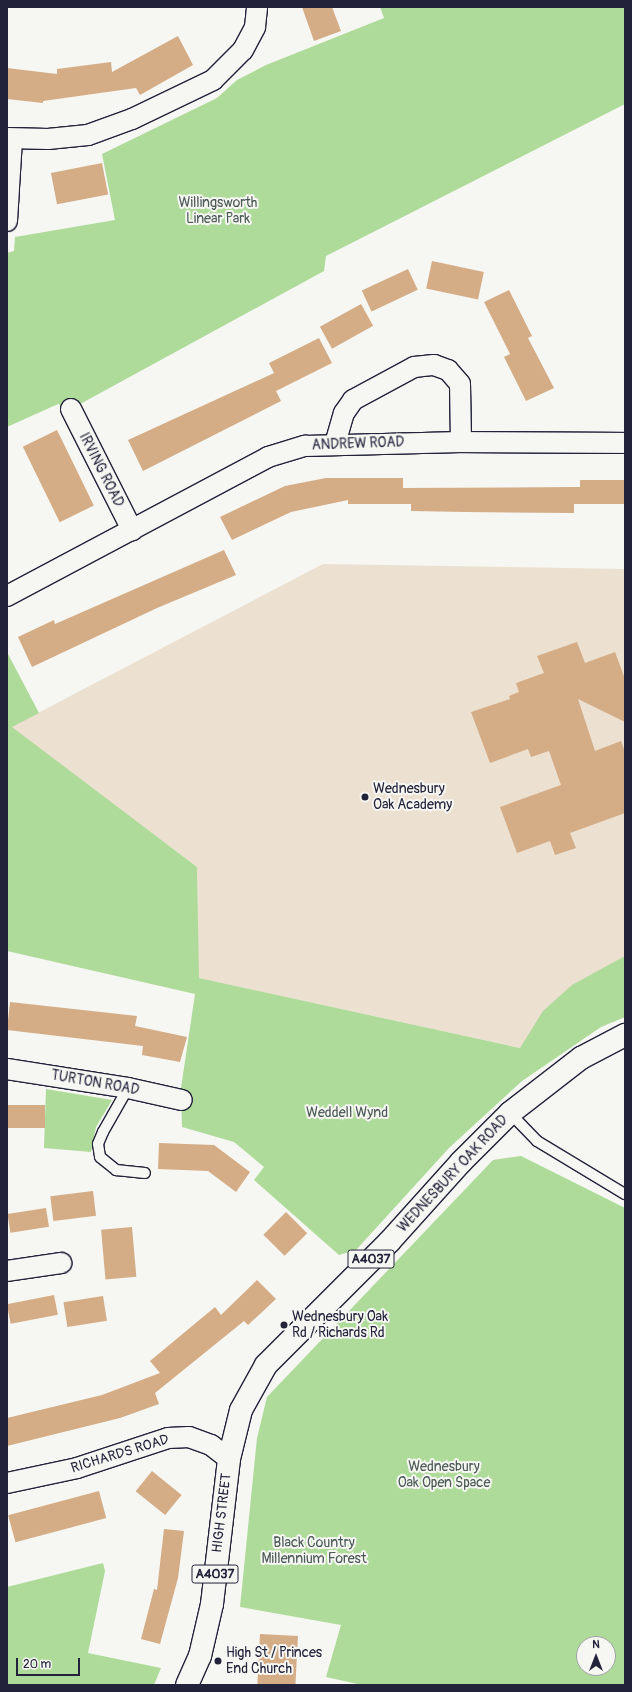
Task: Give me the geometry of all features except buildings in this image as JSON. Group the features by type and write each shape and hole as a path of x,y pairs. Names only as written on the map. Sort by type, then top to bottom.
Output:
{"main road":[{"name":"WEDNESBURY OAK ROAD","path":"241,1410 266,1365 389,1242 461,1162 510,1114 581,1058 625,1035"},
{"name":"HIGH STREET","path":"188,1685 200,1656 212,1604 229,1459 241,1410"}],"street":[{"path":"7,221 9,138 88,135 132,119 213,80 244,50 255,27 257,7"},
{"path":"335,444 344,413 354,400 414,368 434,365 448,370 460,384 461,442"},
{"name":"IRVING ROAD","path":"70,409 132,530"},
{"name":"ANDREW ROAD","path":"7,596 268,457 305,446 335,444 461,442 625,442"},
{"name":"TURTON ROAD","path":"7,1069 128,1088 182,1100"},
{"path":"7,1270 61,1263"},
{"name":"RICHARDS ROAD","path":"7,1483 77,1468 168,1438 189,1437 211,1445 229,1459"}],"lane":[{"path":"128,1088 103,1132 98,1144 100,1157 116,1170 145,1172"},
{"path":"510,1114 537,1141 625,1194"}],"shaded area":[{"name":"Wednesbury Oak Academy","path":"323,564 625,569 625,1017 530,1050 198,978 197,867 11,727"}],"green space":[{"name":"Willingsworth Linear Park","path":"380,7 625,7 625,104 326,256 324,271 71,409 58,404 7,427 7,253 14,251 15,237 115,220 102,154 217,98 237,80 266,65 384,18"},
{"name":"Weddell Wynd","path":"7,652 39,713 12,727 197,867 199,978 520,1048 543,1011 572,985 625,956 625,1017 601,1027 522,1081 449,1148 356,1250 339,1255 254,1180 264,1167 234,1142 182,1127 181,1088 195,994 7,951"},
{"path":"46,1089 112,1100 96,1127 91,1152 44,1148"},
{"name":"Wednesbury Oak Open Space","path":"521,1156 625,1208 625,1685 362,1685 326,1677 341,1625 240,1607 257,1438 267,1397 493,1160"},
{"path":"103,1563 105,1571 88,1653 161,1668 154,1685 7,1685 7,1587"}],"place":[{"name":"Wednesbury Oak Academy","path":"365,797"},
{"name":"Wednesbury Oak Rd / Richards Rd","path":"284,1325"},
{"name":"High St / Princes End Church","path":"218,1661"}],"park label":[{"name":"Black Country Millennium Forest","path":"314,1552"}]}
